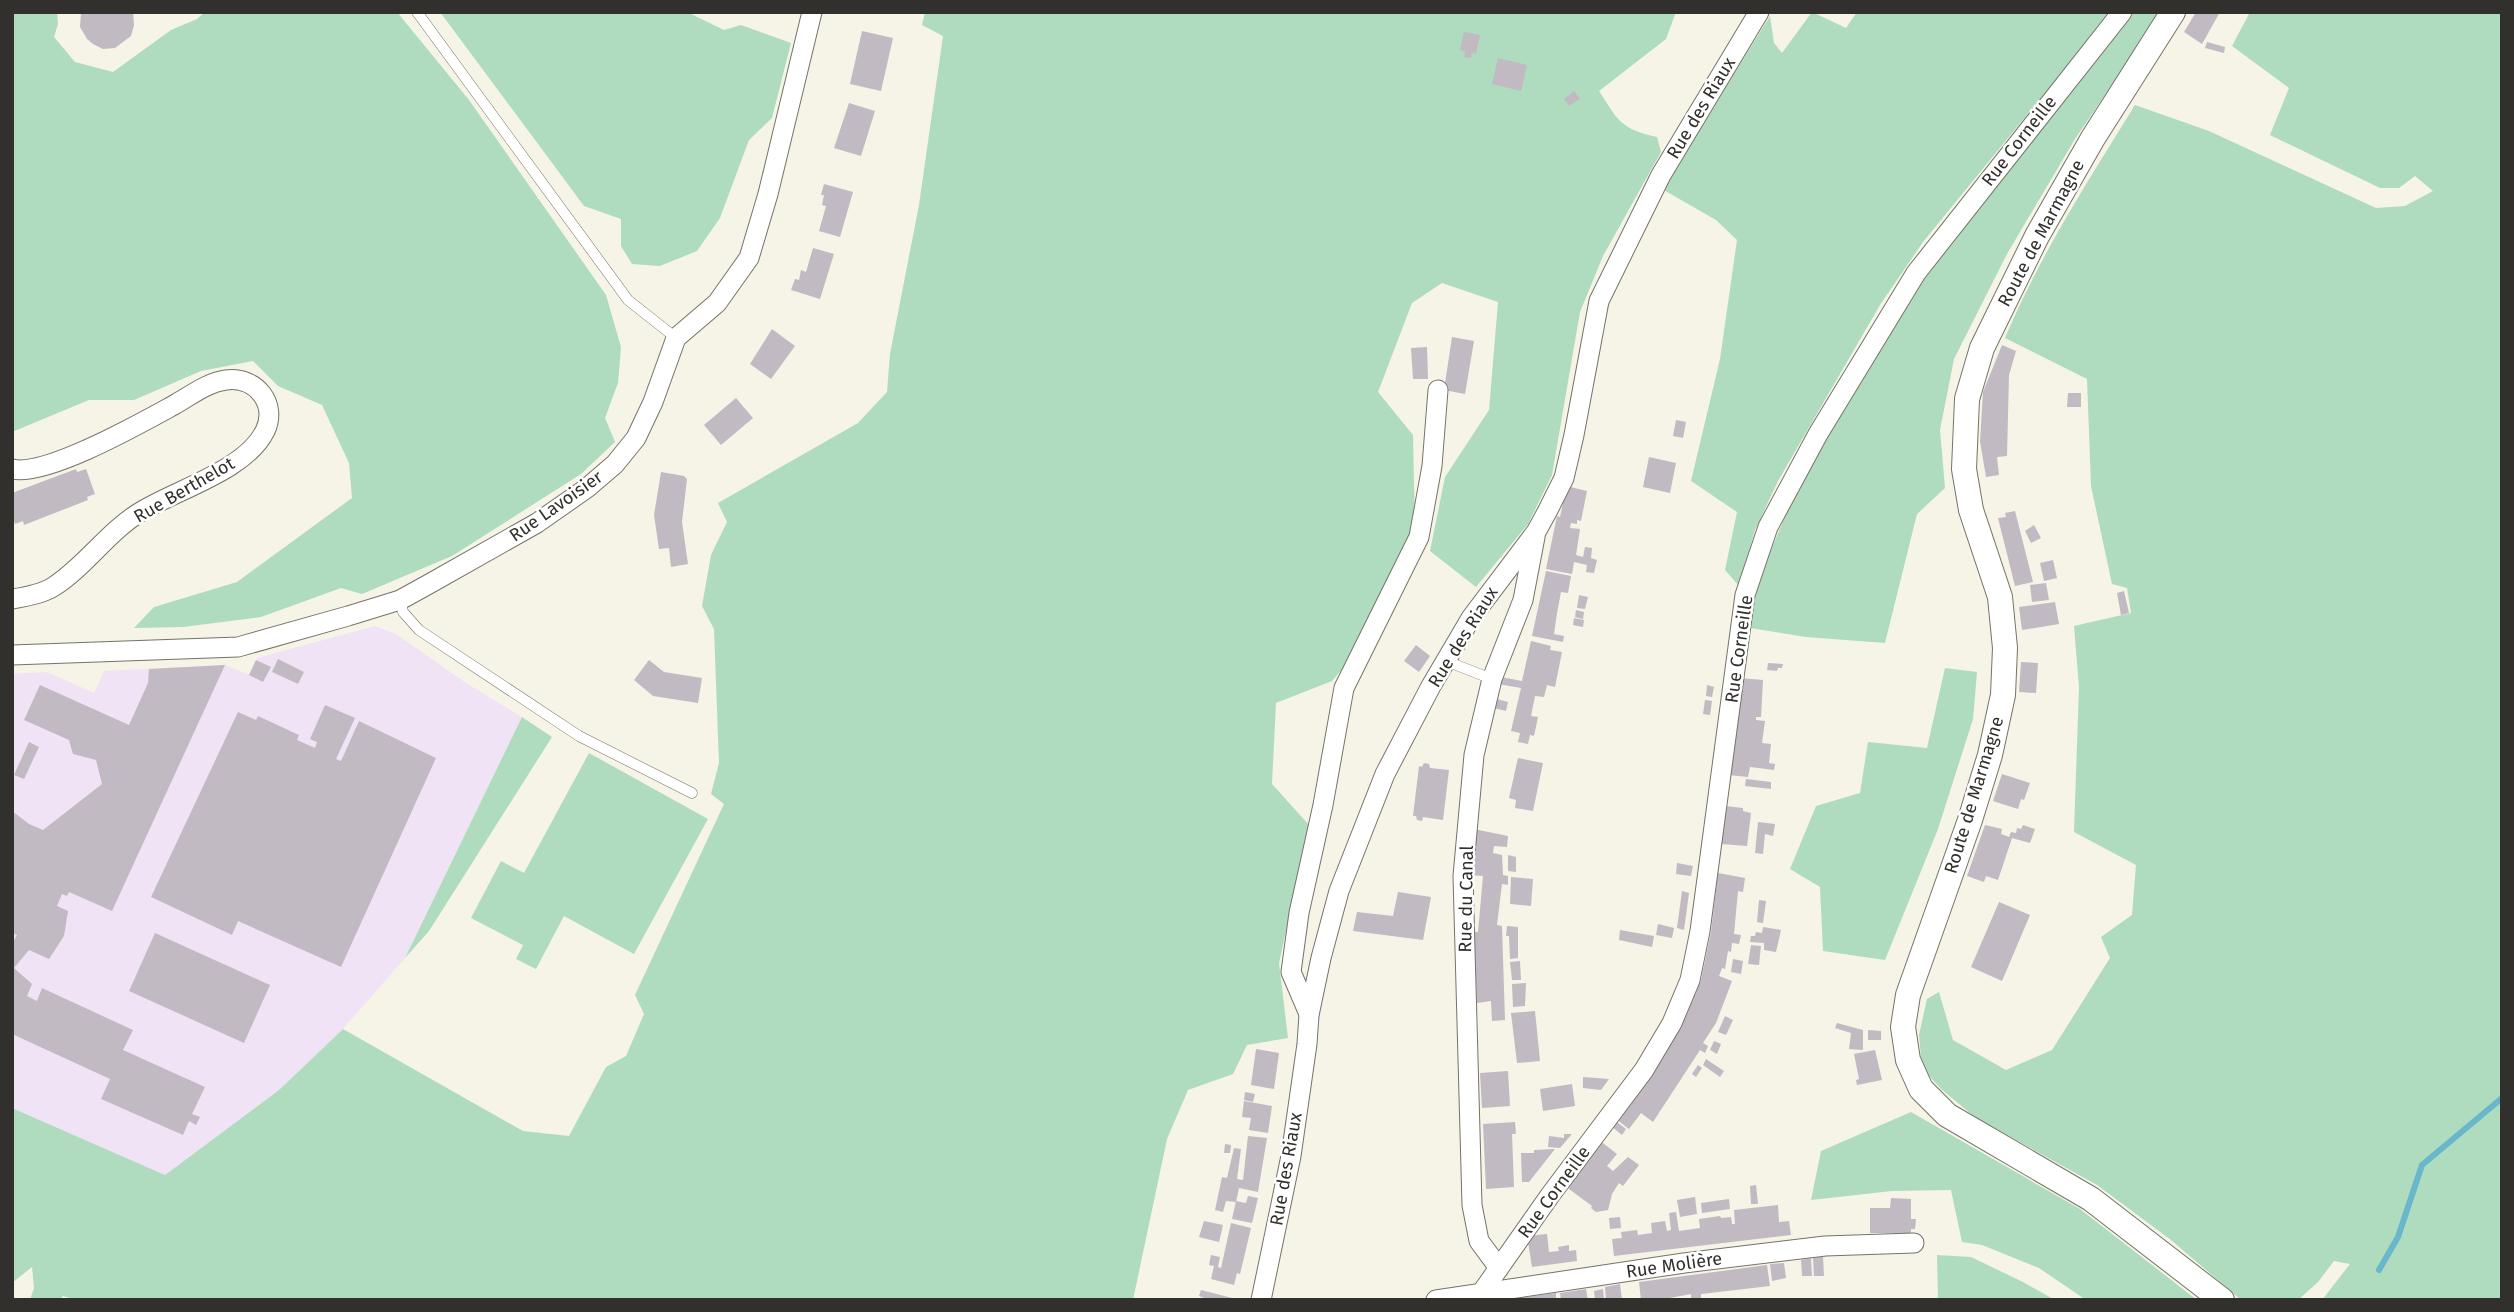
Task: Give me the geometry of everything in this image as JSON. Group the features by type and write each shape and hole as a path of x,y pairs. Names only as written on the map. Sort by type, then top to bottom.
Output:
{"street":[{"name":"Rue Lavoisier","path":"12,655 238,647 400,600 537,523 587,488 615,464 636,438 676,338 718,303 749,258 768,194 812,12"},
{"name":"Rue des Riaux","path":"1261,1300 1291,1156 1309,1015 1321,958 1343,880 1385,774 1446,661 1472,618 1536,532 1564,478 1599,301 1661,175 1759,12"},
{"name":"Rue Corneille","path":"1469,1296 1499,1268 1644,1070 1672,1023 1690,980 1700,931 1745,595 1768,527 1818,434 1916,273 2122,12"},
{"name":"Route de Marmagne","path":"2173,12 2093,138 2037,236 1982,348 1967,399 1964,470 1971,510 2000,597 2006,648 2003,695 1990,755 1908,995 1903,1027 1908,1060 1922,1089 1947,1115 2091,1199 2222,1300"},
{"name":"Rue Berthelot","path":"12,469 22,471 36,468 81,451 207,386 226,380 244,380 259,390 268,401 269,422 260,441 249,452 216,473 141,512 117,529 71,574 50,589 12,599"},
{"path":"1309,1015 1291,972 1299,913 1323,805 1344,688 1419,537 1432,466 1438,390"},
{"name":"Rue du Canal","path":"1499,1268 1479,1241 1472,1206 1463,876 1474,755 1492,679 1522,600 1536,532"},
{"name":"Rue Molière","path":"1436,1300 1825,1246 1914,1243"}],"lane":[{"path":"417,12 628,300 676,338"},
{"path":"400,600 403,612 419,630 579,736 692,793"},
{"path":"1446,661 1492,679"}],"shaded area":[{"path":"375,626 396,634 466,683 522,717 405,958 343,1029 279,1090 165,1175 12,1108 12,674 47,672 94,693 104,671 225,665 249,675 257,658"}],"green space":[{"path":"12,12 57,12 58,24 54,37 75,62 113,72 171,30 197,19 205,12 397,12 469,100 606,295 621,347 618,383 605,418 615,442 581,474 452,556 362,594 341,588 261,617 183,627 134,628 154,607 237,582 352,498 349,463 322,405 278,386 253,361 201,371 134,400 89,400 12,432"},
{"path":"440,12 687,12 724,30 741,25 791,43 772,118 749,140 720,218 697,251 660,266 632,264 621,246 621,219 584,206"},
{"path":"925,12 1676,12 1666,39 1599,91 1627,127 1657,137 1661,152 1603,256 1580,312 1552,475 1528,524 1476,587 1430,551 1445,477 1489,410 1498,302 1442,283 1412,303 1378,392 1413,435 1415,531 1356,653 1332,681 1276,703 1272,784 1309,825 1279,963 1288,1038 1247,1045 1233,1074 1188,1090 1167,1139 1133,1300 76,1300 63,1296 59,1300 30,1300 34,1288 32,1267 12,1283 12,1108 165,1175 279,1090 343,1029 523,1131 569,1136 606,1067 626,1056 644,1014 635,995 724,804 711,794 719,763 714,629 702,606 711,555 727,522 718,503 858,423 887,392 890,354 919,205 943,36 922,25"},
{"path":"1812,12 1846,28 1857,12 2111,12 1923,242 1880,305 1778,481 1755,530 1739,586 1725,570 1737,512 1691,481 1720,359 1737,240 1716,220 1662,189 1770,16 1774,43 1782,53"},
{"path":"2134,12 2161,12 2075,139 2007,254 1954,359 1940,430 1945,488 1917,514 1885,643 1806,637 1750,628 1751,598 1794,495 1921,274"},
{"path":"2250,12 2502,12 2502,1300 2322,1300 2350,1264 2334,1261 2318,1282 2298,1300 2241,1300 2171,1240 2097,1185 1976,1118 1941,1089 1922,1068 1919,1035 1927,999 1939,992 1953,1040 2006,1070 2052,1050 2110,958 2101,937 2132,915 2136,865 2074,832 2079,687 2074,626 2131,613 2127,588 2112,584 2091,486 2087,379 2005,338 2033,277 2066,219 2135,105 2209,131 2376,208 2405,206 2433,191 2415,176 2399,188 2380,188 2270,135 2289,88 2232,46"},
{"path":"1945,668 1977,672 1973,719 1938,829 1885,960 1823,951 1820,887 1790,869 1816,806 1860,793 1868,742 1927,748"},
{"path":"522,717 552,737 429,931 405,958"},
{"path":"589,753 708,819 634,954 564,916 536,969 516,959 523,945 471,918 501,861 524,873"},
{"path":"1911,1112 2080,1209 2197,1300 2086,1300 2039,1268 1982,1245 1962,1242 1951,1190 1892,1191 1811,1200 1821,1151"},
{"path":"1937,1255 1971,1257 2055,1300 1938,1300"}],"building":[{"path":"81,12 133,12 131,36 115,48 103,49 87,39 80,27"},
{"path":"2196,12 2220,12 2202,44 2184,32"},
{"path":"862,31 893,38 881,91 850,84"},
{"path":"1464,32 1480,35 1476,54 1472,53 1471,58 1464,57 1465,51 1460,50"},
{"path":"2207,42 2225,47 2224,53 2205,48"},
{"path":"1498,58 1527,65 1521,91 1492,84"},
{"path":"1574,91 1580,99 1569,106 1564,99"},
{"path":"849,103 875,111 861,156 834,148"},
{"path":"824,184 853,192 840,237 819,231 826,206 822,205 824,195 821,195"},
{"path":"813,248 834,254 820,299 791,290 795,279 799,280 801,270 806,272"},
{"path":"772,329 795,346 771,379 750,364"},
{"path":"1452,337 1474,341 1465,394 1444,390"},
{"path":"2002,345 2016,351 2009,375 2007,456 1997,457 1999,475 1986,477 1980,441 1983,392"},
{"path":"1427,347 1428,379 1413,379 1411,348"},
{"path":"2068,393 2081,393 2081,407 2067,407"},
{"path":"736,398 753,418 721,445 704,425"},
{"path":"1676,420 1686,422 1683,438 1673,436"},
{"path":"1649,457 1676,463 1670,493 1643,487"},
{"path":"76,469 77,472 86,469 95,494 87,497 88,500 24,525 23,521 15,524 12,516 12,493"},
{"path":"661,472 684,476 687,479 682,522 688,564 671,567 669,548 659,549 654,515"},
{"path":"1562,485 1587,491 1581,521 1577,520 1577,524 1571,523 1570,528 1580,529 1576,555 1583,557 1585,547 1592,548 1591,558 1597,560 1594,573 1586,572 1587,565 1574,562 1572,574 1546,569 1557,516 1560,517 1565,493"},
{"path":"2015,511 2033,582 2015,586 1998,518 2006,517 2005,513"},
{"path":"2034,525 2041,538 2031,543 2025,531"},
{"path":"2053,560 2057,578 2044,581 2040,563"},
{"path":"1546,571 1571,576 1568,593 1561,592 1554,634 1564,636 1563,642 1532,636"},
{"path":"2046,583 2049,600 2032,602 2030,585"},
{"path":"2124,591 2129,613 2121,615 2117,593"},
{"path":"1579,595 1588,597 1585,609 1577,608"},
{"path":"2055,602 2059,624 2022,630 2019,607"},
{"path":"1576,610 1584,612 1583,619 1575,617"},
{"path":"1574,618 1584,620 1583,627 1573,625"},
{"path":"1531,641 1551,646 1550,650 1562,652 1555,687 1547,685 1544,697 1535,696 1531,716 1538,717 1534,736 1530,735 1528,744 1518,742 1520,733 1511,731 1521,688 1498,684 1501,677 1522,681"},
{"path":"1416,645 1430,656 1419,672 1404,661"},
{"path":"278,659 304,672 298,684 272,672"},
{"path":"256,660 271,667 263,682 249,675"},
{"path":"649,660 664,672 702,678 698,703 653,696 634,680"},
{"path":"2021,662 2038,663 2036,693 2019,692"},
{"path":"1768,663 1783,664 1777,671 1767,670"},
{"path":"225,665 112,911 69,892 67,896 62,894 57,906 68,911 64,936 49,959 29,950 14,968 32,984 27,996 37,1001 42,988 133,1030 123,1050 205,1087 192,1114 200,1117 196,1125 189,1121 183,1135 101,1099 110,1079 12,1034 12,944 17,935 12,933 12,811 29,824 43,830 102,784 96,760 73,754 69,740 24,720 40,685 129,725 148,683 149,669"},
{"path":"1740,678 1763,680 1761,717 1756,717 1756,720 1765,721 1762,743 1771,744 1769,763 1775,764 1774,770 1750,767 1748,777 1729,775"},
{"path":"1707,685 1714,687 1712,697 1706,696"},
{"path":"1493,698 1508,702 1506,711 1489,707"},
{"path":"1705,700 1712,701 1710,715 1703,714"},
{"path":"325,705 355,718 336,759 341,761 359,721 436,758 341,967 238,921 232,935 151,897 238,712 256,720 258,716 299,735 297,740 315,748 317,742 310,739"},
{"path":"29,742 39,747 24,779 14,775"},
{"path":"1518,758 1543,763 1533,811 1515,808 1516,800 1509,798"},
{"path":"1424,763 1429,764 1430,768 1449,770 1443,820 1423,817 1422,821 1413,816 1419,766 1422,767"},
{"path":"2002,774 2030,783 2018,809 1993,801"},
{"path":"1746,779 1771,782 1771,789 1745,786"},
{"path":"1725,806 1743,808 1743,811 1751,813 1747,846 1721,844"},
{"path":"1758,822 1775,824 1773,836 1765,834 1763,854 1755,853"},
{"path":"1985,825 2002,829 2001,834 2009,837 2011,832 2016,833 2017,828 2021,829 2023,825 2035,829 2030,843 2012,838 1998,880 1986,876 1984,882 1967,876"},
{"path":"1469,828 1508,836 1507,847 1494,846 1493,853 1502,855 1503,875 1508,876 1508,885 1502,884 1497,925 1502,926 1505,1020 1492,1021 1491,1001 1477,1003 1474,932 1478,932 1483,876 1471,875"},
{"path":"1508,855 1516,857 1516,872 1508,871"},
{"path":"1677,863 1693,866 1691,876 1676,874"},
{"path":"1718,873 1745,878 1743,892 1738,891 1734,934 1741,935 1739,944 1732,943 1725,969 1722,968 1719,976 1732,981 1716,1023 1703,1043 1708,1046 1705,1053 1700,1050 1653,1122 1641,1113 1629,1129 1616,1119 1658,1063 1686,1016 1701,980 1711,932"},
{"path":"1511,877 1533,879 1531,906 1510,904"},
{"path":"1682,891 1689,893 1684,930 1677,928"},
{"path":"1398,892 1431,897 1423,940 1353,931 1357,912 1393,916"},
{"path":"1759,900 1766,901 1763,923 1757,922"},
{"path":"1999,902 2030,915 2002,981 1971,967"},
{"path":"1658,924 1674,928 1672,938 1656,935"},
{"path":"1507,926 1518,927 1518,958 1510,959"},
{"path":"1763,927 1781,930 1776,952 1764,950 1764,943 1750,942 1751,936 1755,936 1756,932 1762,933"},
{"path":"1620,930 1654,936 1652,947 1619,940"},
{"path":"155,933 270,985 244,1043 129,991"},
{"path":"1751,945 1761,946 1759,965 1748,964"},
{"path":"1733,959 1743,961 1741,974 1731,972"},
{"path":"1520,961 1521,980 1512,980 1510,962"},
{"path":"1526,983 1525,1006 1513,1007 1512,984"},
{"path":"1535,1011 1540,1061 1517,1063 1511,1013"},
{"path":"1725,1016 1733,1020 1726,1035 1718,1032"},
{"path":"1837,1023 1863,1030 1863,1050 1849,1049 1851,1033 1835,1028"},
{"path":"1868,1030 1881,1031 1881,1040 1868,1040"},
{"path":"1714,1041 1721,1044 1717,1054 1710,1050"},
{"path":"1256,1049 1279,1053 1274,1089 1251,1085"},
{"path":"1875,1050 1882,1080 1857,1085 1856,1080 1859,1079 1854,1054"},
{"path":"1706,1059 1724,1071 1720,1077 1703,1065"},
{"path":"1698,1065 1702,1068 1696,1077 1692,1074"},
{"path":"1508,1071 1510,1106 1482,1108 1480,1073"},
{"path":"1583,1077 1609,1079 1601,1090 1583,1088"},
{"path":"1572,1084 1575,1106 1543,1111 1540,1089"},
{"path":"1245,1092 1255,1094 1253,1102 1244,1100"},
{"path":"1244,1101 1272,1106 1268,1133 1249,1130 1251,1118 1242,1117"},
{"path":"1614,1120 1626,1129 1622,1135 1611,1126"},
{"path":"1515,1122 1516,1134 1512,1134 1514,1187 1486,1189 1483,1124"},
{"path":"1564,1134 1572,1134 1560,1148 1548,1147 1549,1136 1564,1138"},
{"path":"1248,1136 1267,1138 1258,1192 1239,1188 1236,1202 1226,1201 1223,1212 1215,1210 1222,1177 1227,1178 1234,1148 1241,1149 1237,1179 1243,1180"},
{"path":"1599,1140 1617,1154 1607,1166 1613,1171 1628,1157 1639,1165 1623,1186 1619,1183 1612,1194 1608,1210 1596,1212 1565,1186"},
{"path":"1225,1144 1231,1145 1230,1153 1224,1153"},
{"path":"1555,1149 1529,1182 1522,1182 1521,1153"},
{"path":"1756,1185 1758,1204 1751,1204 1750,1186"},
{"path":"1248,1196 1258,1198 1252,1223 1232,1219 1236,1201 1246,1203"},
{"path":"1695,1197 1697,1214 1680,1217 1677,1200"},
{"path":"1891,1198 1911,1199 1911,1219 1916,1219 1915,1229 1911,1229 1911,1233 1870,1233 1870,1208 1890,1208"},
{"path":"1729,1199 1730,1209 1702,1213 1701,1203"},
{"path":"1778,1205 1779,1222 1789,1221 1791,1235 1614,1256 1612,1239 1622,1238 1621,1232 1637,1230 1638,1235 1652,1233 1651,1223 1665,1221 1667,1231 1671,1230 1669,1213 1676,1212 1679,1231 1700,1228 1699,1219 1720,1216 1731,1217 1732,1224 1735,1224 1734,1210"},
{"path":"1620,1217 1621,1228 1610,1229 1609,1218"},
{"path":"1204,1221 1223,1225 1219,1242 1199,1237"},
{"path":"1231,1223 1251,1228 1240,1274 1237,1273 1234,1285 1211,1279 1214,1266 1209,1265 1211,1255 1220,1257 1218,1267 1221,1268"},
{"path":"1547,1234 1549,1252 1559,1251 1558,1247 1569,1245 1569,1251 1576,1250 1577,1261 1532,1267 1527,1236"},
{"path":"1823,1256 1824,1276 1814,1276 1813,1258"},
{"path":"1811,1258 1812,1276 1802,1276 1801,1260"},
{"path":"1784,1263 1786,1278 1772,1281 1770,1264"},
{"path":"1767,1265 1770,1286 1701,1294 1701,1300 1691,1300 1691,1294 1659,1300 1641,1300 1639,1282"},
{"path":"1620,1284 1622,1300 1606,1300 1605,1287"},
{"path":"1586,1289 1588,1300 1561,1300 1560,1293"},
{"path":"1603,1289 1604,1300 1595,1300 1594,1291"},
{"path":"1201,1290 1236,1300 1209,1300 1199,1296"},
{"path":"1556,1293 1556,1300 1519,1300 1519,1298"}],"waterway":[{"path":"2379,1270 2398,1237 2422,1165 2502,1098"}]}
